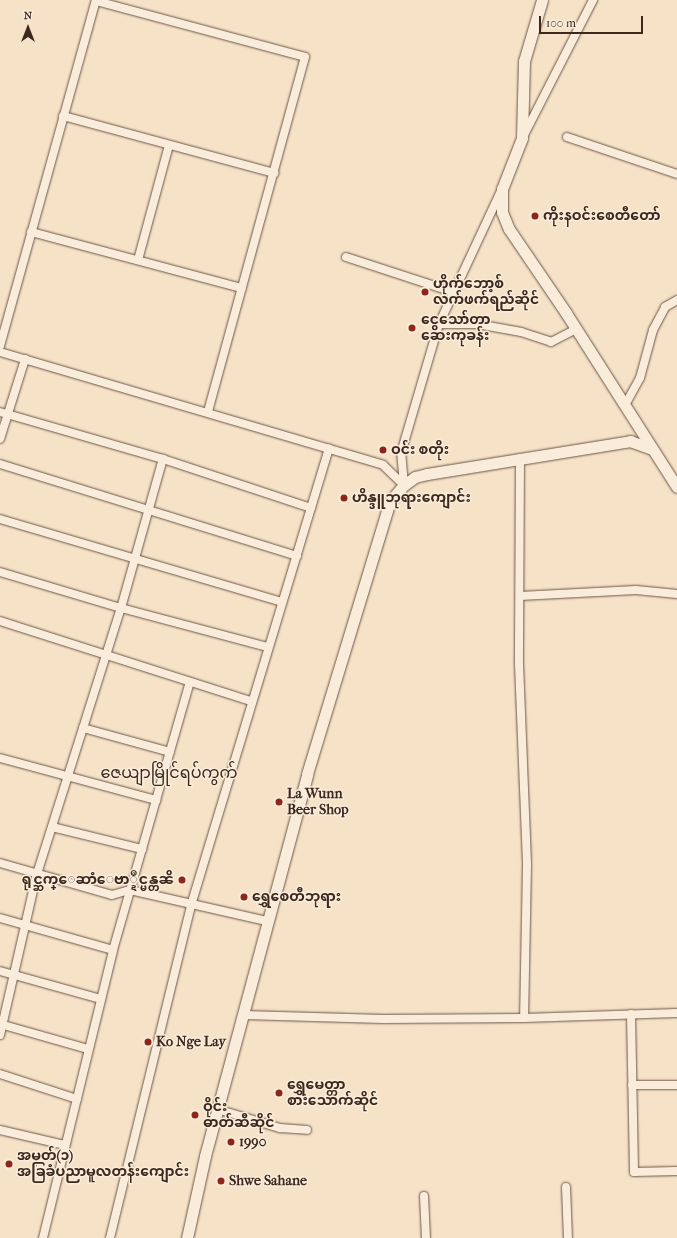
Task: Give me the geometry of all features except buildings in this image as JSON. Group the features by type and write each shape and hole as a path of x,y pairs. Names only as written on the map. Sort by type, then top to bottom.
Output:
{"main road":[{"path":"542,0 524,61 522,138 502,189 502,212 509,229 626,405 677,487"},
{"path":"187,1238 217,1109 244,1015 306,774 390,501 404,485 415,477 427,474 630,441 652,449"}],"street":[{"path":"522,138 593,0"},
{"path":"0,346 96,1 305,57 208,412"},
{"path":"63,116 274,173"},
{"path":"566,137 677,174"},
{"path":"138,260 169,145"},
{"path":"404,485 400,453 439,324 502,189"},
{"path":"31,232 242,288"},
{"path":"346,257 453,292"},
{"path":"626,405 640,378 652,330 665,307 677,300"},
{"path":"439,324 477,324 521,332 550,342 576,329"},
{"path":"0,352 208,412 383,465 404,485"},
{"path":"0,439 4,414 25,359"},
{"path":"4,414 163,459 311,508"},
{"path":"110,1238 192,902 251,701 297,556 329,448"},
{"path":"520,458 522,793 527,865 524,1018"},
{"path":"0,1035 1,1024 14,975 37,874 122,608 147,511 163,459"},
{"path":"0,464 147,511 297,556"},
{"path":"0,519 282,602"},
{"path":"0,572 122,608 268,647"},
{"path":"520,596 636,590 677,594"},
{"path":"0,621 251,701"},
{"path":"43,1238 113,950 190,682"},
{"path":"83,728 170,752"},
{"path":"0,758 156,800"},
{"path":"52,827 142,849"},
{"path":"0,863 112,895 130,890 192,902 267,921"},
{"path":"0,918 113,950"},
{"path":"0,970 101,1000"},
{"path":"244,1015 383,1019 524,1018 677,1013"},
{"path":"630,1014 634,1172 677,1171"},
{"path":"1,1024 88,1049"},
{"path":"0,1074 77,1099"},
{"path":"632,1086 677,1085"},
{"path":"217,1109 280,1128 307,1130"},
{"path":"0,1130 65,1145"},
{"path":"566,1187 568,1238"},
{"path":"424,1196 426,1238"}],"place":[{"name":"ကိုးနဝင်းစေတီတော်","path":"535,216"},
{"name":"ဟိုက်ဘော့စ် လက်ဖက်ရည်ဆိုင်","path":"425,292"},
{"name":"ငွေသော်တာ ဆေးကုခန်း","path":"412,328"},
{"name":"ဝင်း စတိုး","path":"383,450"},
{"name":"ဟိန္ဒူဘုရားကျောင်း","path":"344,498"},
{"name":"La Wunn Beer Shop","path":"279,802"},
{"name":"ရုင္ဆက္ေဆာံေဗာ္ဍဳင္မန္တၼိ","path":"182,880"},
{"name":"ရွှေစေတီဘုရား","path":"244,897"},
{"name":"Ko Nge Lay","path":"148,1042"},
{"name":"ရွှေမေတ္တာ စားသောက်ဆိုင်","path":"279,1093"},
{"name":"ဝိုင်း ဓာတ်ဆီဆိုင်","path":"195,1115"},
{"name":"1990","path":"231,1142"},
{"name":"အမှတ်(၁) အခြခံပညာမူလတန်းကျောင်း","path":"9,1164"},
{"name":"Shwe Sahane","path":"221,1181"}],"district":[{"name":"ဇေယျာမြိုင်ရပ်ကွက်","path":"169,773"}]}
